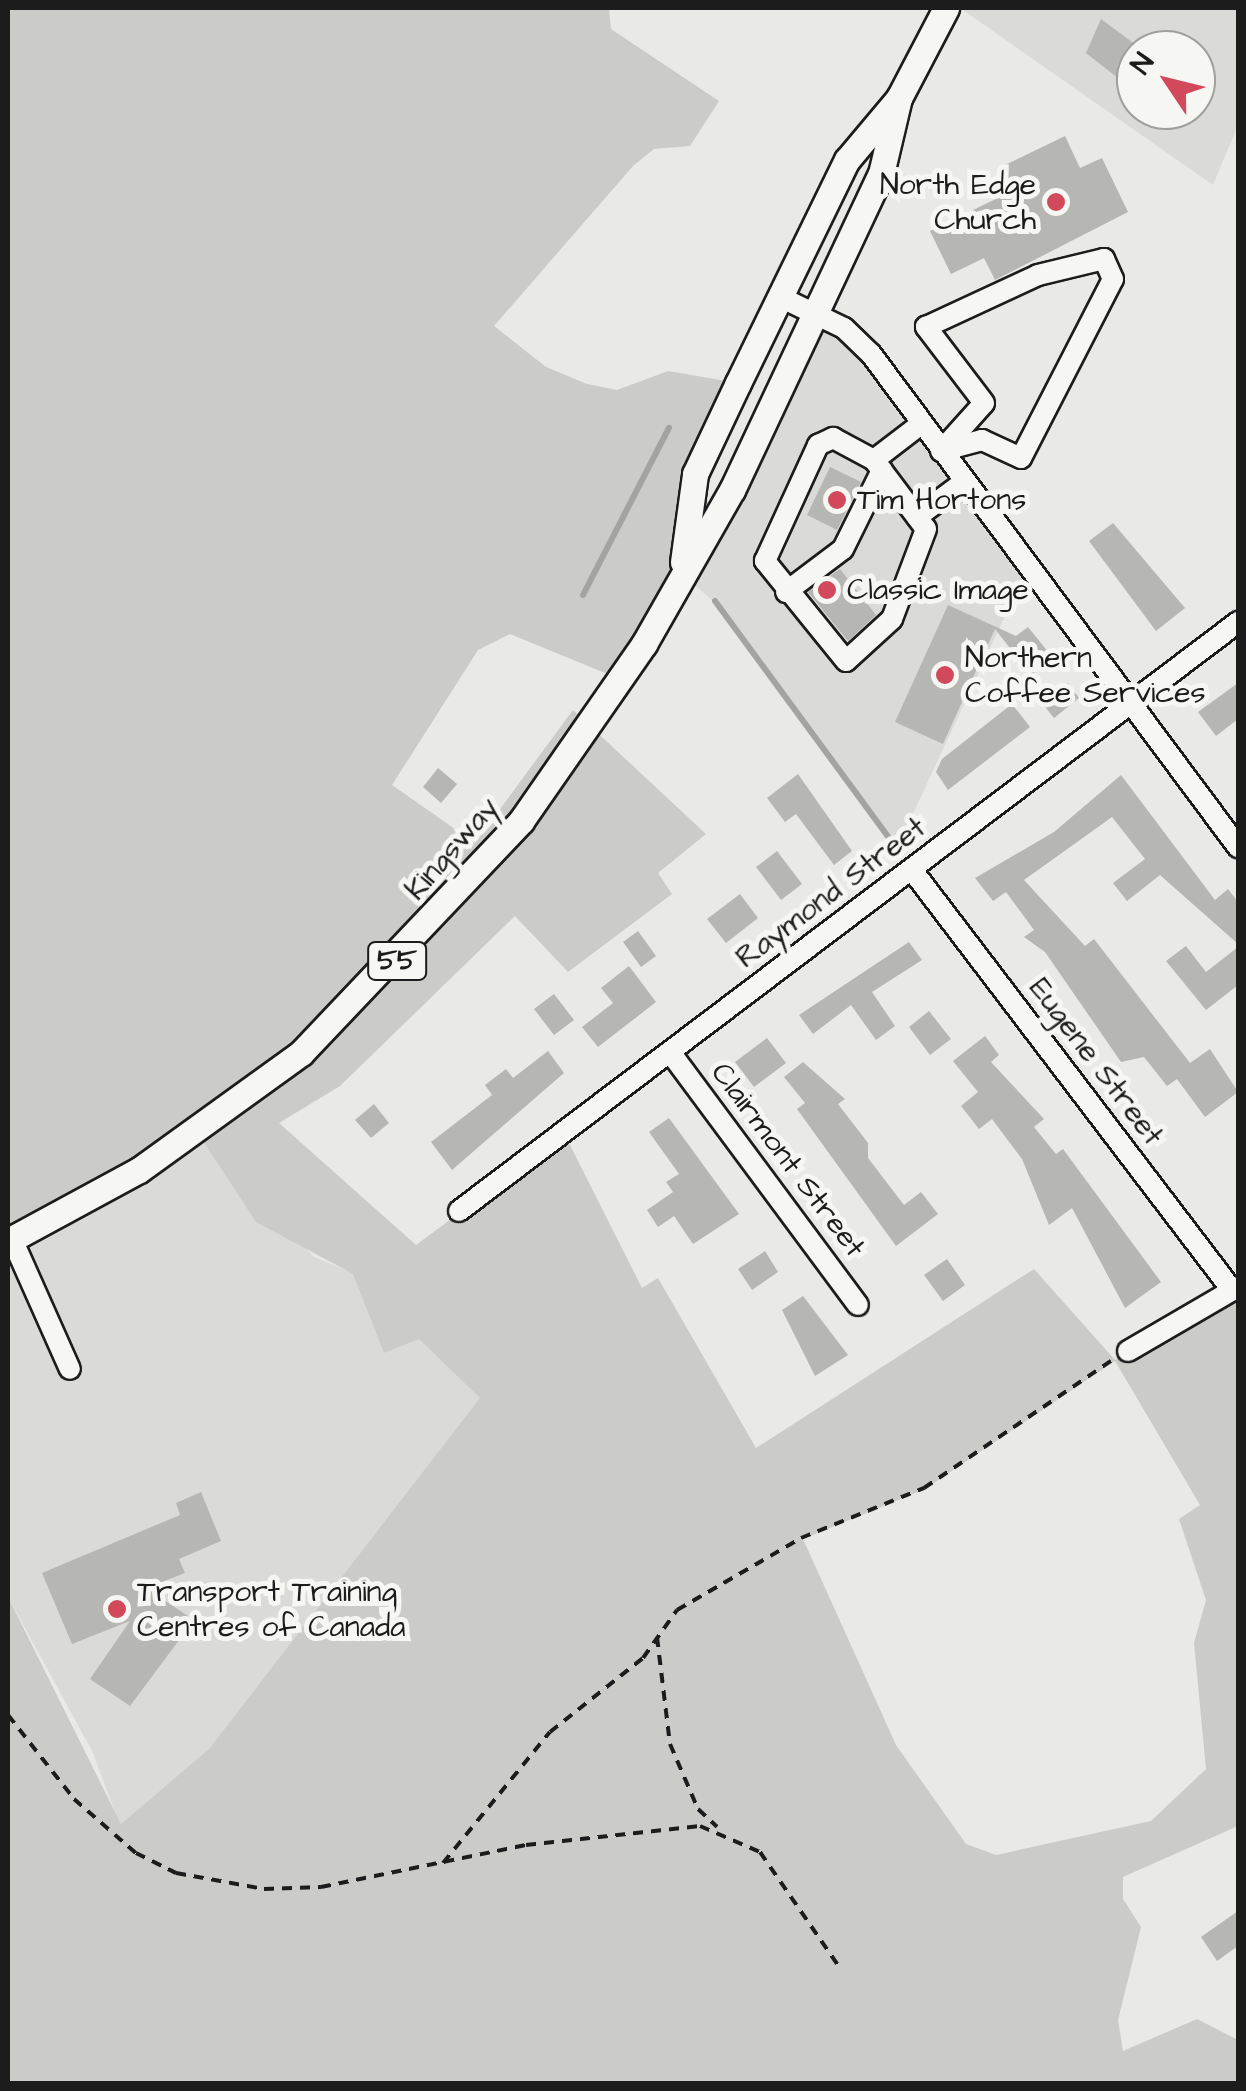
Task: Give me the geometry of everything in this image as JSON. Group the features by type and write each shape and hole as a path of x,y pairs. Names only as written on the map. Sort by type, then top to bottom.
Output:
{"main road":[{"name":"Kingsway","path":"681,573 696,474 847,160 899,98 946,8"},
{"name":"Kingsway","path":"10,1240 197,1132 348,1010 540,796 681,573 818,313 881,174 899,98"}],"street":[{"path":"1104,259 1113,279 1020,458 982,440 941,451 984,403 926,327 1038,275 1104,259"},
{"path":"780,297 818,313 871,354 1238,847"},
{"path":"786,592 843,549 878,465 921,424"},
{"path":"833,438 878,465 917,517 926,529 917,563 892,619 855,657 839,657 765,561 818,444 833,438"},
{"path":"917,517 964,482"},
{"name":"Raymond Street","path":"458,1211 1238,622"},
{"name":"Eugene Street","path":"912,870 1235,1289"},
{"name":"Clairmont Street","path":"670,1052 858,1305"},
{"path":"10,1240 70,1370"},
{"path":"1128,1351 1235,1289"}],"path":[{"path":"442,1864 564,1718 702,1594 801,1538 924,1488 1128,1351"},
{"path":"658,1637 670,1744 698,1810 782,1875 840,1968"},
{"path":"8,1715 74,1799 136,1853 176,1872 283,1888 442,1864 574,1838 720,1830"}],"shaded area":[{"path":"8,8 609,8 611,29 719,101 690,146 654,149 633,166 494,326 546,367 587,384 617,390 668,371 738,383 695,474 681,573 644,644 605,673 510,634 478,650 392,785 475,843 573,710 706,834 658,873 672,894 568,972 515,916 340,1086 279,1123 416,1245 565,1135 642,1288 658,1278 756,1448 1034,1269 1115,1360 1238,1288 1238,1826 1123,1877 1123,1899 1141,1927 1118,2020 1123,2051 1197,2019 1238,2040 1238,2083 8,2083 8,1597 121,1824 209,1749 480,1398 419,1339 384,1353 353,1274 256,1222 196,1130 8,1240","holes":["1115,1361 1200,1505 1179,1519 1206,1600 1194,1643 1206,1769 1151,1821 996,1855 966,1844 896,1745 803,1539 925,1489"]},
{"path":"960,8 1238,8 1238,125 1213,185 1134,130 1216,130 1216,30 1116,30 1116,117"},
{"path":"818,313 844,328 1027,569 896,850 713,601 681,573"},
{"path":"196,1130 314,1257 353,1273 384,1353 419,1338 481,1398 209,1750 120,1825 92,1751 8,1597 8,1240"}],"building":[{"path":"1101,19 1116,30 1116,77 1086,53"},
{"name":"North Edge Church","path":"1065,136 1080,168 1102,158 1128,212 995,280 984,258 951,274 930,231 1010,192 999,168"},
{"name":"Tim Hortons","path":"830,467 861,482 837,530 807,515"},
{"path":"1113,523 1185,608 1156,631 1089,541"},
{"path":"840,569 876,615 848,641 808,592"},
{"name":"Northern Coffee Services","path":"948,605 1016,636 1028,627 1053,658 1031,675 995,629 943,744 895,722"},
{"path":"1068,683 1079,698 1054,718 1042,703"},
{"path":"1238,683 1238,719 1216,736 1198,712"},
{"path":"1012,704 1030,727 948,790 936,772 942,759"},
{"path":"438,768 457,784 441,803 423,787"},
{"path":"798,774 852,851 834,865 796,814 785,822 767,798"},
{"path":"1121,775 1215,900 1228,889 1238,902 1238,944 1160,875 1127,901 1113,883 1145,859 1112,817 1024,880 1085,946 1094,939 1190,1063 1210,1049 1238,1092 1205,1117 1177,1079 1167,1086 1144,1057 1121,1062 1045,952 1024,937 1034,930 1006,892 993,901 975,878 1054,832"},
{"path":"777,851 802,884 781,900 756,867"},
{"path":"740,894 758,918 726,943 707,919"},
{"path":"638,931 656,956 641,967 623,942"},
{"path":"909,942 922,960 872,992 895,1026 876,1040 851,1005 813,1034 799,1015"},
{"path":"1186,946 1206,972 1238,947 1238,985 1206,1010 1166,961"},
{"path":"629,966 656,1002 598,1047 582,1027 613,1003 601,988"},
{"path":"554,994 574,1020 554,1035 534,1009"},
{"path":"929,1011 951,1039 930,1055 909,1027"},
{"path":"985,1036 999,1055 991,1062 1044,1119 1034,1127 1056,1154 1063,1149 1161,1282 1125,1308 1072,1208 1049,1225 1022,1159 992,1119 979,1129 961,1106 978,1092 953,1061"},
{"path":"767,1038 786,1063 754,1087 735,1062"},
{"path":"548,1051 564,1073 452,1170 431,1142 492,1095 485,1085 506,1069 513,1078"},
{"path":"803,1062 845,1099 838,1104 868,1143 868,1158 904,1205 921,1192 938,1214 896,1246 797,1109 805,1103 784,1077"},
{"path":"374,1104 389,1123 371,1138 355,1120"},
{"path":"669,1118 739,1214 693,1244 674,1216 658,1227 647,1210 673,1192 666,1182 679,1174 649,1132"},
{"path":"765,1251 778,1272 752,1290 738,1269"},
{"path":"947,1259 965,1285 943,1301 924,1275"},
{"path":"803,1296 848,1355 815,1376 782,1310"},
{"name":"Transport Training Centres of Canada","path":"201,1492 221,1541 179,1559 185,1573 146,1588 194,1620 130,1706 90,1679 130,1621 72,1644 42,1573 180,1515 176,1503"},
{"path":"1238,1911 1238,1946 1217,1961 1201,1937"}],"waterway":[{"path":"583,595 669,428"},
{"path":"715,601 897,849"}],"place":[{"name":"North Edge Church","path":"1056,202"},
{"name":"Tim Hortons","path":"837,500"},
{"name":"Classic Image","path":"827,590"},
{"name":"Northern Coffee Services","path":"945,675"},
{"name":"Transport Training Centres of Canada","path":"117,1609"}]}
